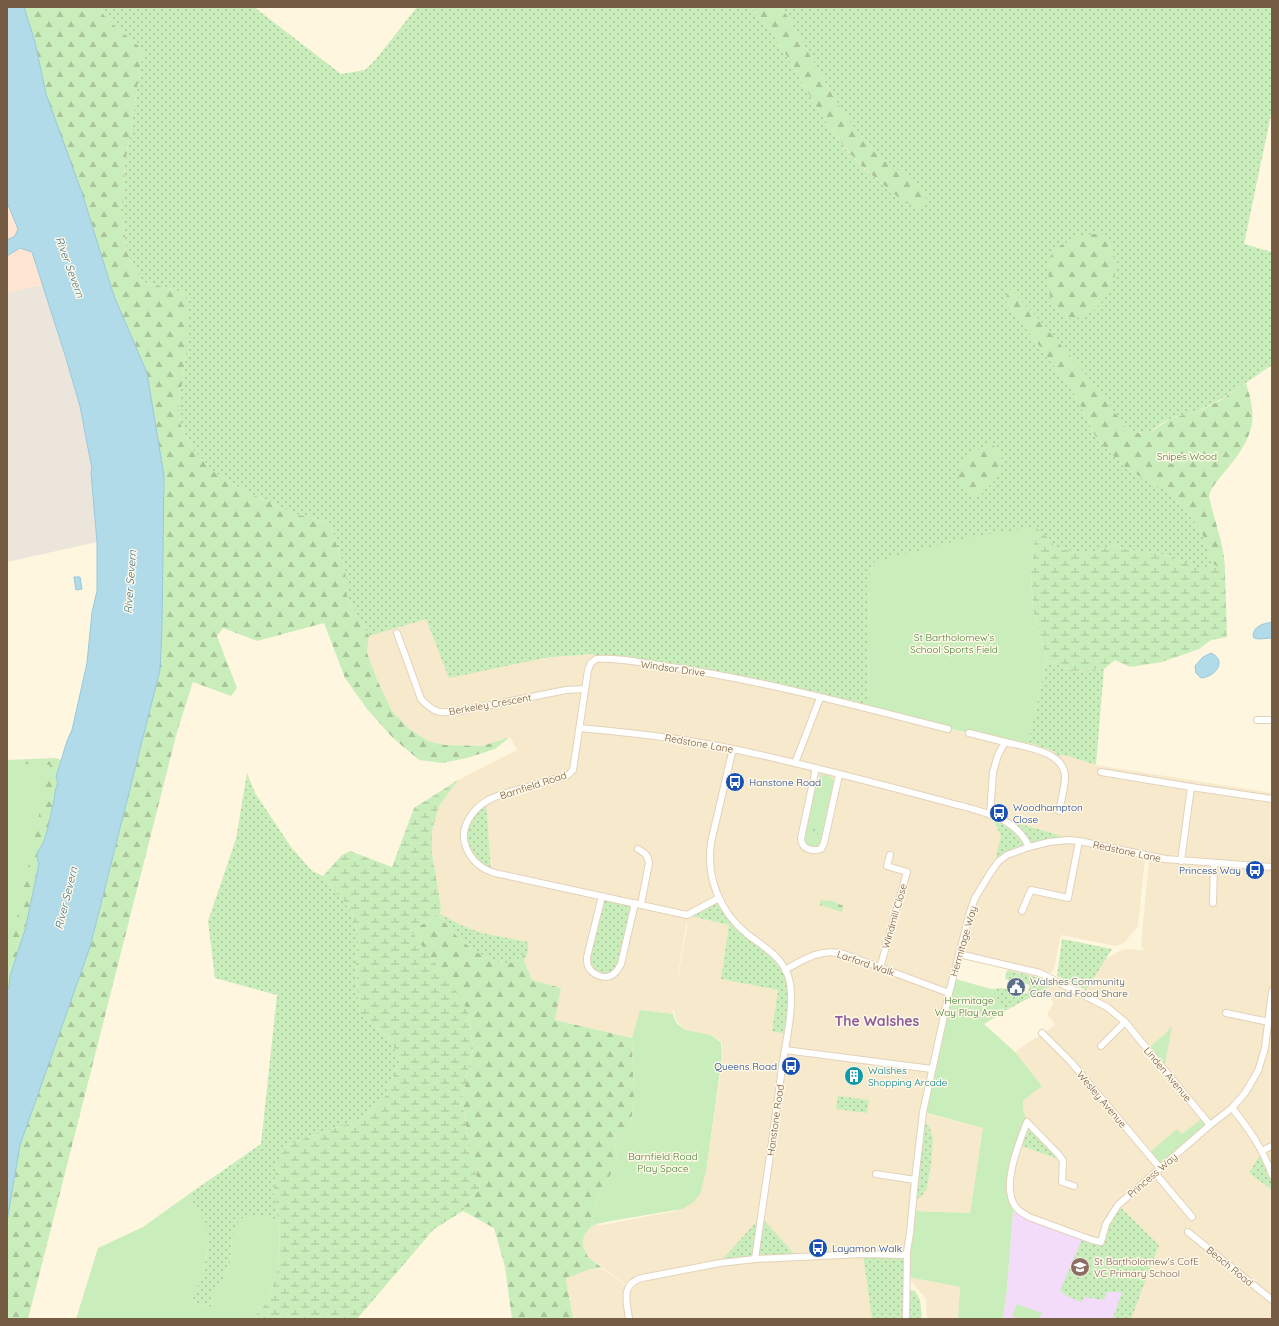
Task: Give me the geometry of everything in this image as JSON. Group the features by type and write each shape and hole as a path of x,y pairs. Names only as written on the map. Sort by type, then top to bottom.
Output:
{"street":[{"name":"Berkeley Crescent","path":"396,633 421,699 436,712 461,711 566,690 585,689"},
{"name":"Windsor Drive","path":"580,728 588,670 591,663 596,659 603,659 703,672 948,729"},
{"path":"795,763 820,698"},
{"path":"1257,720 1272,720"},
{"name":"Redstone Lane","path":"580,728 661,737 733,749 816,768 990,814 1013,825 1026,840 1029,847"},
{"name":"Barnfield Road","path":"580,728 573,770 571,772 563,777 500,795 486,802 470,816 465,825 464,835 468,853 474,861 491,872 638,903 687,915 719,898"},
{"path":"969,733 1038,750 1059,760 1064,769 1065,778 1059,811"},
{"path":"990,814 993,772 998,755 1005,742"},
{"name":"Hanstone Road","path":"733,749 711,844 711,873 714,886 719,898 733,920 747,934 770,950 781,963 790,981 791,991 785,1050 755,1259"},
{"path":"816,768 801,838 803,845 808,850 812,851 821,849 824,843 839,775"},
{"path":"1101,772 1191,787 1272,798"},
{"path":"1180,861 1191,787"},
{"name":"Hermitage Way","path":"906,1319 908,1290 907,1256 912,1222 923,1112 958,954 970,912 989,875 1001,859 1007,855 1049,842 1068,840 1079,841"},
{"path":"1022,911 1031,890 1068,898 1079,841"},
{"name":"Redstone Lane","path":"1079,841 1180,861 1272,866"},
{"path":"602,896 587,957 588,966 593,973 602,977 610,976 617,971 621,964 649,863 648,857 644,852 638,849"},
{"name":"Windmill Close","path":"880,968 907,872 887,866 890,855"},
{"path":"1213,903 1214,863"},
{"name":"Larford Walk","path":"785,970 810,956 829,951 844,954 949,993"},
{"name":"Linden Avenue","path":"958,954 1040,973 1107,1007 1125,1022 1210,1125"},
{"name":"Princess Way","path":"1074,1186 1062,1182 1063,1161 1027,1122 1009,1181 1009,1192 1015,1206 1029,1217 1100,1242 1106,1224 1118,1205 1210,1125 1232,1108 1246,1093 1258,1071 1265,1048 1272,991"},
{"path":"1226,1014 1269,1022"},
{"path":"1101,1046 1125,1022"},
{"name":"Wesley Avenue","path":"1042,1033 1071,1062 1158,1170 1192,1217"},
{"path":"785,1050 932,1069"},
{"path":"1232,1108 1249,1129 1262,1150 1272,1175"},
{"path":"1262,1150 1272,1146"},
{"path":"876,1174 915,1180"},
{"name":"Beach Road","path":"1188,1232 1272,1300"},
{"path":"630,1319 626,1293 628,1286 635,1280 642,1278 720,1263 755,1259 863,1254 907,1256"}],"shaded area":[{"path":"7,202 18,229 15,236 8,240"},
{"path":"20,248 32,252 43,285 7,292 7,256"},
{"path":"43,285 80,406 92,469 91,473 97,542 7,562 7,292"},
{"path":"426,618 435,643 544,658 591,654 603,659 703,672 1027,747 1028,742 1053,751 1059,756 1065,755 1096,765 1272,793 1272,1163 1263,1151 1249,1173 1272,1190 1272,1319 1131,1319 1159,1245 1101,1242 1020,1211 1009,1192 1019,1145 1062,1161 1027,1122 1023,1109 1023,1101 1042,1086 1015,1052 1055,1025 1047,1014 1054,1003 1044,990 1055,984 1081,997 1105,959 1124,949 1143,950 1141,945 1149,861 1145,860 1138,926 1124,943 1116,946 1061,935 1054,970 1051,973 960,951 923,1113 983,1128 970,1213 912,1211 907,1255 720,1262 642,1277 628,1286 588,1257 583,1246 583,1240 585,1234 596,1224 602,1225 676,1211 697,1197 706,1172 723,1057 722,1042 712,1035 697,1033 681,1027 675,1017 673,1007 673,1014 641,1010 632,1038 555,1020 561,988 532,980 524,960 528,953 528,942 482,933 463,926 440,914 441,907 432,853 432,831 439,806 458,780 517,750 510,737 482,746 445,745 428,741 409,729 392,711 378,682 367,653 369,636","holes":["990,815 1003,819 998,862 1001,836","725,910 764,946 791,1001 772,1031 778,990 721,979 729,925 688,915","687,920 687,928 674,998"]},
{"name":"St Bartholomew's CofE VC Primary School","path":"1013,1211 1092,1240 1159,1245 1131,1319 1003,1319 1007,1289"},
{"path":"863,1255 872,1319 573,1319 566,1280 579,1272 590,1269 603,1269 628,1287 635,1281 720,1264"},
{"path":"908,1277 960,1287 958,1319 927,1319 926,1299"}],"green space":[{"path":"24,7 97,7 109,21 143,50 125,165 121,210 127,252 140,278 146,283 176,290 182,292 186,296 186,355 178,411 181,426 192,448 214,472 245,491 295,514 330,523 345,567 347,598 369,636 367,653 378,682 392,711 409,729 428,741 445,745 482,746 510,737 495,749 467,758 442,763 419,760 393,738 367,709 345,678 324,623 257,641 223,628 217,636 237,688 231,696 193,682 177,732 28,1319 7,1319 7,1221 20,1145 90,947 160,670 164,476 147,373 114,296 46,94 35,42"},
{"path":"97,7 254,7 341,74 365,70 376,59 417,7 751,7 778,42 823,117 847,151 878,181 915,207 910,180 882,158 857,132 842,111 786,14 779,7 1272,7 1272,110 1244,244 1272,252 1272,365 1211,405 1198,411 1170,419 1146,433 1141,433 1126,428 1033,313 1005,300 1073,391 1098,441 1125,467 1166,490 1178,502 1201,530 1213,564 1206,567 1196,567 1162,554 1129,550 1114,545 1093,552 1077,552 1055,548 1045,534 874,562 870,572 867,709 747,681 603,659 591,654 544,658 449,678 426,619 369,636 347,598 345,567 330,523 295,514 245,491 214,472 192,448 181,426 178,411 186,355 176,290 146,283 140,278 127,252 121,210 125,165 143,50 109,21"},
{"path":"751,7 779,7 786,14 842,111 857,132 882,158 924,190 927,200 921,208 907,203 897,196 869,173 848,151 823,117 775,37"},
{"path":"1102,233 1109,237 1113,252 1115,268 1112,284 1100,304 1089,313 1076,318 1063,316 1056,311 1051,301 1048,270 1050,258 1058,247 1065,243 1080,237"},
{"name":"Snipes Wood","path":"1010,289 1033,313 1095,385 1126,428 1139,433 1152,431 1170,419 1201,410 1221,400 1246,383 1252,411 1252,423 1249,434 1239,453 1214,485 1209,496 1223,552 1225,571 1213,564 1201,530 1178,502 1166,490 1125,467 1098,441 1073,391 1005,300"},
{"path":"990,444 1003,452 998,473 995,481 981,495 974,496 970,494 962,485 959,478 960,469 966,457"},
{"path":"1036,527 1045,534 1056,548 1077,552 1093,552 1114,545 1129,550 1162,554 1196,567 1206,567 1213,564 1225,571 1227,637 1211,640 1199,649 1162,662 1130,667 1115,660 1104,669 1072,671 1047,660 1033,610 1031,574"},
{"name":"St Bartholomew's School Sports Field","path":"1036,527 1031,574 1033,610 1047,660 1027,747 867,709 870,572 874,562 975,536"},
{"path":"1047,660 1072,671 1104,669 1096,765 1065,755 1059,756 1053,751 1028,742"},
{"path":"55,758 61,760 56,777 58,783 47,832 37,854 39,864 25,930 10,976 9,988 7,989 7,760"},
{"path":"7,763 50,765 7,962"},
{"path":"247,773 255,793 291,847 312,871 323,876 351,911 359,937 355,959 360,1015 388,1037 400,1059 383,1101 359,1120 289,1144 276,1163 274,1191 279,1221 256,1215 232,1238 230,1263 221,1283 213,1295 211,1307 197,1304 191,1295 200,1283 207,1255 209,1237 189,1194 261,1144 277,995 215,978 208,921 236,839"},
{"path":"821,775 826,775 832,778 834,784 821,842 817,847 811,848 806,844 805,835 817,780","holes":["812,829 817,829 819,832 817,836 812,836 810,832"]},
{"path":"458,780 439,806 432,831 432,853 441,907 440,914 411,931 458,994 469,1014 473,1048 462,1100 472,1163 480,1187 467,1203 463,1211 434,1229 357,1319 252,1319 269,1300 280,1259 279,1221 274,1191 276,1163 289,1144 359,1120 383,1101 400,1059 388,1037 360,1015 355,959 359,937 351,911 323,876 342,855 350,851 392,867 414,808"},
{"path":"486,802 491,872 474,861 464,835 465,825"},
{"path":"990,814 1079,841 1029,847 998,862 996,857 1001,836"},
{"path":"812,828 816,828 818,832 816,836 812,836 810,834 810,830"},
{"path":"602,896 635,903 621,964 610,977 593,973 587,957"},
{"path":"719,898 733,920 770,950 790,981 787,1034 772,1031 778,990 721,979 729,925 687,915"},
{"path":"821,900 833,901 843,906 842,912 820,905"},
{"path":"440,914 463,926 482,933 528,942 528,953 509,963 490,959 479,954 460,939 451,930"},
{"path":"440,914 451,930 460,939 479,954 490,959 509,963 528,953 524,960 532,980 561,988 555,1020 632,1038 634,1100 630,1130 614,1136 618,1162 598,1196 591,1227 585,1234 583,1240 583,1246 588,1257 602,1268 590,1269 567,1278 566,1280 573,1319 512,1319 505,1267 494,1228 463,1211 467,1203 480,1187 472,1163 462,1100 473,1048 469,1014 411,931"},
{"path":"1062,939 1112,949 1086,990 1057,976"},
{"path":"1007,970 1033,976 1055,984 1005,1011 991,989 1002,988 1027,994 1030,985 1005,979"},
{"name":"Hermitage Way Play Area","path":"952,978 991,989 1005,1011 984,1024 1015,1052 1042,1086 1023,1101 1023,1109 1027,1122 1009,1181 1013,1211 1007,1289 1003,1319 958,1319 960,1287 908,1277 912,1211 970,1213 983,1128 923,1112"},
{"name":"Barnfield Road Play Space","path":"640,1010 673,1014 675,1020 683,1028 704,1033 721,1042 722,1057 706,1172 701,1192 694,1202 682,1209 611,1221 596,1224 591,1227 598,1196 618,1162 614,1136 630,1130 634,1100 632,1038"},
{"path":"1172,1026 1164,1069 1147,1049"},
{"path":"838,1096 869,1100 867,1113 836,1109"},
{"path":"1204,1117 1210,1125 1160,1168 1148,1154 1177,1129 1182,1134"},
{"path":"922,1121 929,1126 933,1138 931,1163 927,1188 921,1197 913,1200"},
{"path":"1027,1122 1063,1161 1019,1145"},
{"path":"1263,1150 1272,1163 1272,1190 1249,1173"},
{"path":"189,1194 202,1217 209,1237 207,1255 200,1283 191,1295 197,1304 211,1307 213,1295 221,1283 230,1263 232,1238 239,1219 256,1215 279,1221 280,1259 269,1300 252,1319 76,1319 98,1248 143,1227"},
{"path":"1118,1205 1159,1245 1131,1319 1113,1318 1122,1292 1107,1292 1104,1300 1084,1297 1082,1302 1067,1296 1060,1291 1083,1237 1101,1241"},
{"path":"761,1217 796,1256 720,1262"},
{"path":"863,1255 907,1255 908,1290 915,1291 920,1300 922,1319 872,1319"},
{"path":"1017,1304 1042,1313 1039,1319 1021,1319 1012,1316"}],"water":[{"name":"River Severn","path":"7,7 24,7 35,42 46,94 82,193 114,296 147,373 164,476 160,670 90,947 20,1145 7,1221 7,989 9,988 10,976 25,930 39,864 37,854 47,832 58,783 56,777 72,730 87,663 92,612 97,591 97,542 91,473 92,469 80,406 65,355 32,252 20,248 7,256 7,240 15,236 18,229 7,202"},
{"path":"74,577 80,577 82,589 76,590"},
{"path":"1272,622 1272,638 1254,638 1254,632 1258,627"},
{"path":"1211,653 1219,660 1218,668 1211,675 1201,678 1196,673 1195,666 1203,657"}],"place":[{"name":"Hanstone Road","path":"735,782"},
{"name":"Woodhampton Close","path":"999,813"},
{"name":"Princess Way","path":"1255,870"},
{"name":"Walshes Community Cafe and Food Share","path":"1016,987"},
{"name":"Queens Road","path":"791,1066"},
{"name":"Walshes Shopping Arcade","path":"854,1076"},
{"name":"Layamon Walk","path":"818,1248"},
{"name":"St Bartholomew's CofE VC Primary School","path":"1080,1267"}],"district":[{"name":"The Walshes","path":"877,1021"}]}
